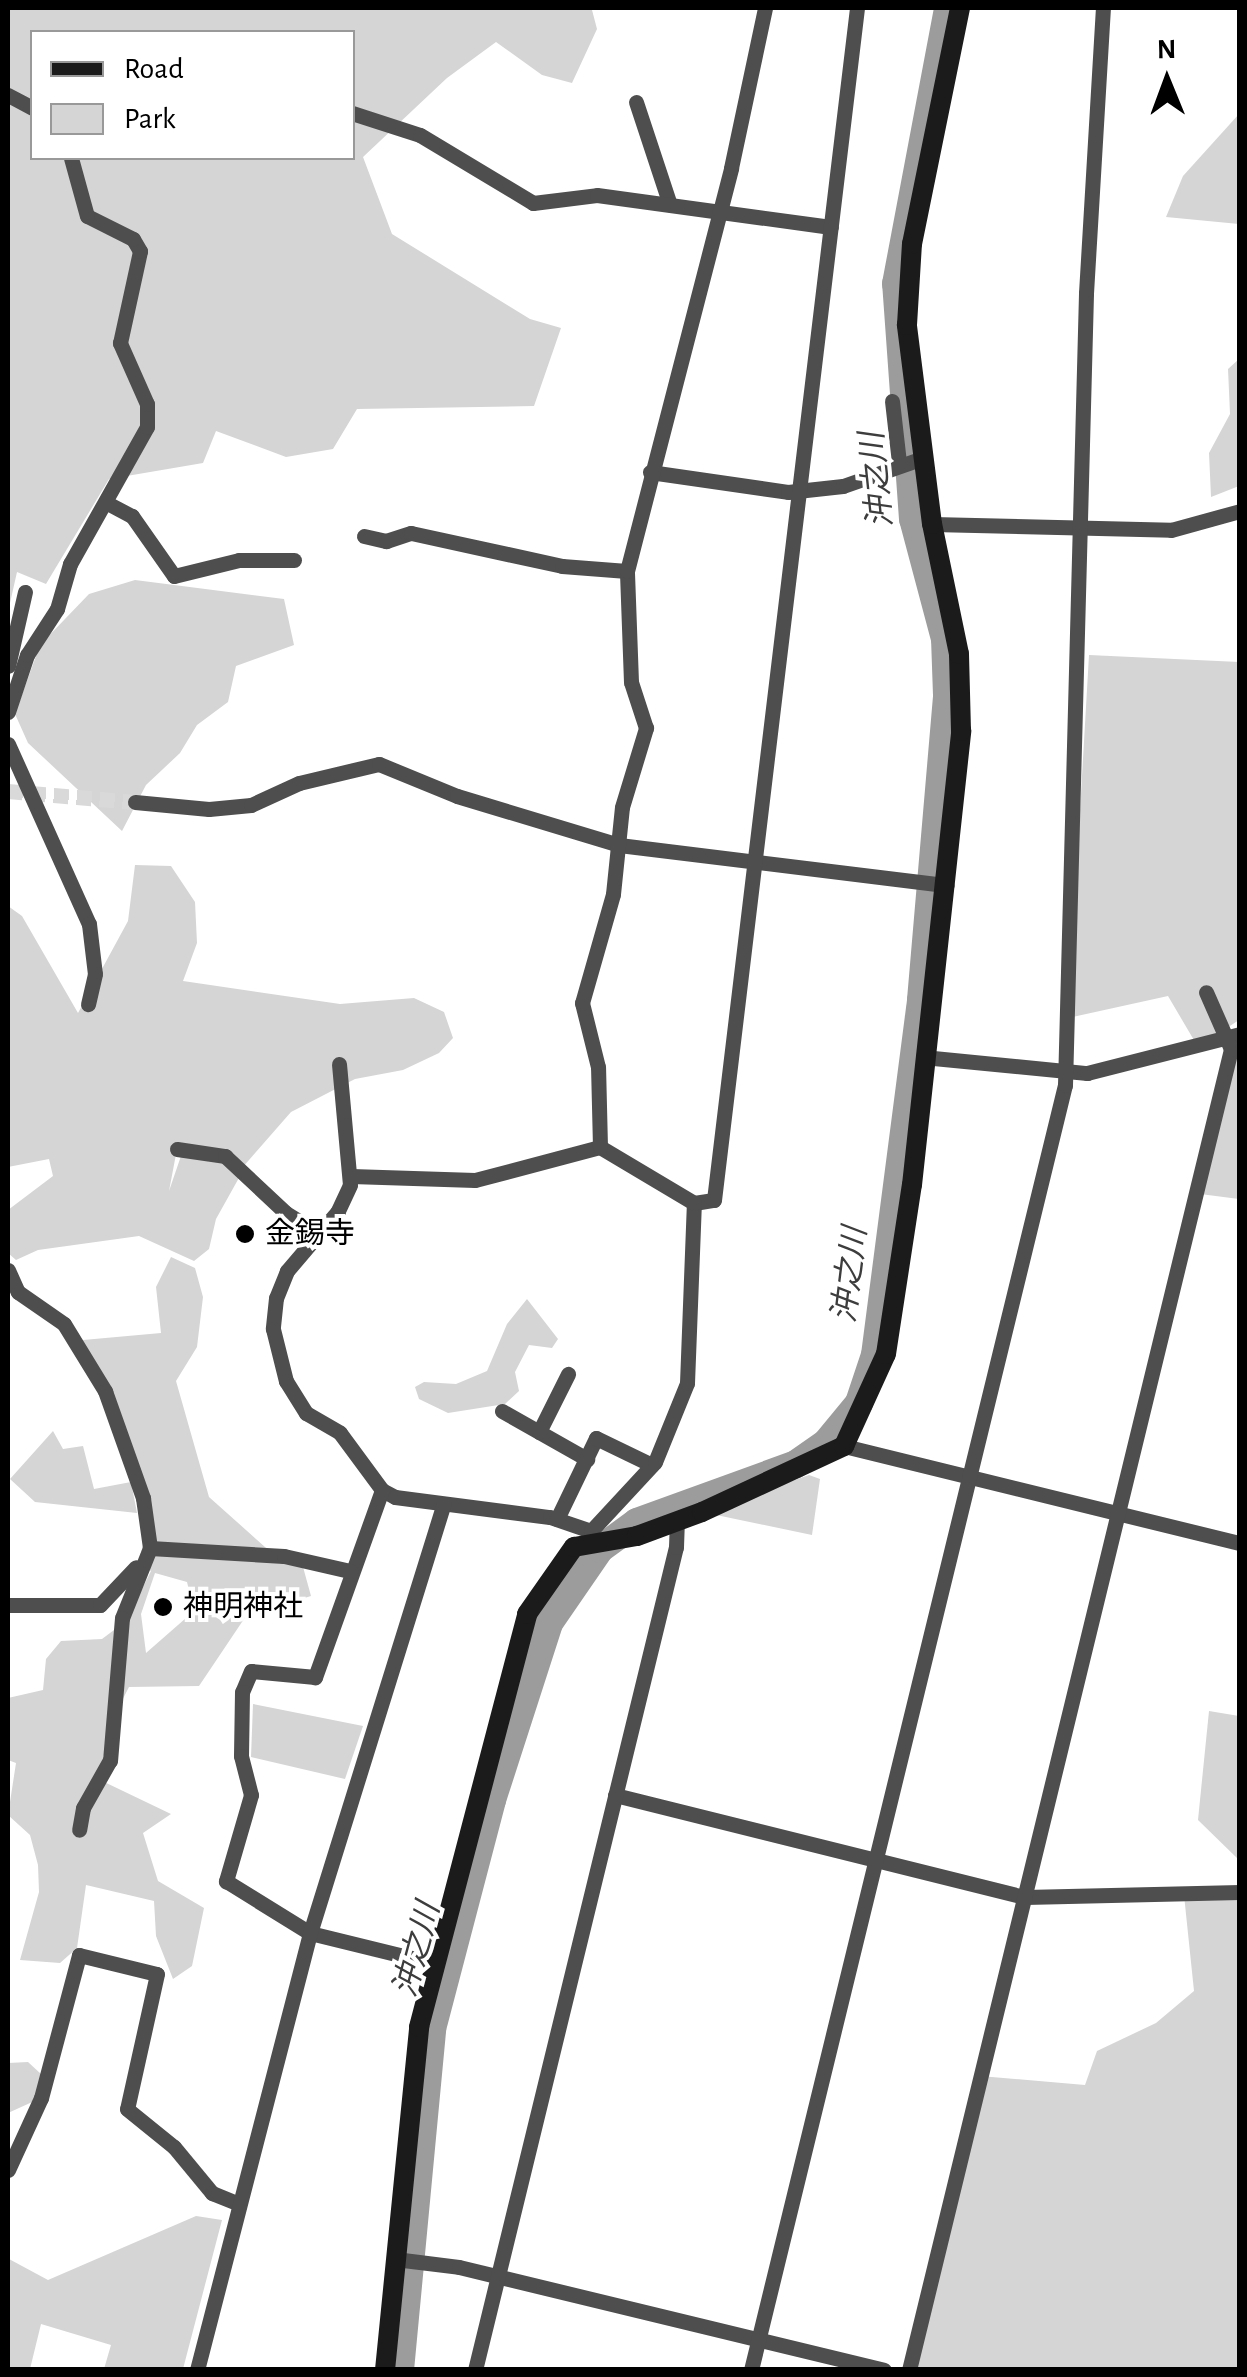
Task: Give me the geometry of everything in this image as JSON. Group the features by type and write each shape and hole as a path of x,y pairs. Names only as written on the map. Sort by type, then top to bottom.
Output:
{"street":[{"path":"600,1148 598,1067 582,1003 613,894 622,807 646,728 631,682 627,571 765,8"},
{"path":"351,1176 476,1180 600,1148 694,1203 714,1200 857,8"},
{"path":"844,1446 886,1354 948,884 961,687 954,614 932,524 922,458 908,281 960,8"},
{"path":"751,2370 1066,1073 1086,293 1103,8"},
{"path":"8,94 30,107"},
{"path":"636,102 670,205"},
{"path":"355,114 420,135 523,201 596,195 831,227"},
{"path":"8,712 27,655 57,609 70,564 109,504 147,427 147,404 120,343 140,251 132,239 87,216 72,160"},
{"path":"892,401 899,462"},
{"path":"650,472 800,490 866,480 899,462 922,458"},
{"path":"109,504 132,516 174,576 240,560 294,560"},
{"path":"932,524 1190,528 1240,511"},
{"path":"364,536 386,541 411,533 562,566 627,571"},
{"path":"8,666 25,592"},
{"path":"8,744 89,924 95,974 88,1004"},
{"path":"135,802 210,810 251,805 299,783 379,764 457,796 619,844 948,884"},
{"path":"909,2370 1234,1037 1206,992"},
{"path":"923,1057 1066,1073 1234,1037"},
{"path":"338,1064 351,1176 338,1211 287,1272 276,1298 277,1354 306,1413 340,1432 382,1490 444,1504 558,1519 592,1536 637,1536 844,1446 970,1480 1240,1543"},
{"path":"176,1148 221,1154 318,1233"},
{"path":"385,2370 411,2081 432,1963 527,1614 554,1568 592,1536 652,1465 671,1435 688,1383 694,1203"},
{"path":"8,1270 18,1292 64,1324 105,1391 142,1498 146,1554 122,1618 110,1760 82,1808 79,1830"},
{"path":"539,1432 568,1374"},
{"path":"502,1411 586,1458"},
{"path":"558,1519 596,1438 652,1465"},
{"path":"382,1490 350,1570 315,1678 250,1670 242,1692 241,1756 251,1795 226,1881 310,1933 432,1963"},
{"path":"197,2370 310,1933 444,1504"},
{"path":"475,2370 676,1547 677,1521"},
{"path":"8,1605 100,1605 146,1554 284,1556 350,1570"},
{"path":"616,1796 1025,1897 1240,1892"},
{"path":"8,2170 40,2098 79,1955 157,1974 127,2109 174,2148 212,2193 239,2204"},
{"path":"396,2259 498,2277 884,2370"}],"green space":[{"path":"8,8 592,10 597,29 572,83 542,75 496,42 447,78 363,157 392,234 530,319 561,328 534,406 357,409 333,449 286,457 216,431 203,463 109,479 46,584 17,572 8,612"},
{"path":"1239,114 1239,224 1166,217 1183,176"},
{"path":"1239,359 1239,486 1211,497 1209,453 1230,414 1228,369"},
{"path":"135,580 284,599 294,645 236,666 228,702 197,725 180,753 146,785 122,831 28,743 15,714 40,645 89,594"},
{"path":"1089,655 1239,662 1239,1020 1198,1047 1168,996 1068,1018"},
{"path":"135,865 171,866 195,902 197,943 183,981 340,1004 414,998 444,1012 453,1038 439,1053 403,1070 355,1079 291,1112 242,1168 219,1149 177,1149 169,1191 182,1153 225,1156 240,1176 216,1219 209,1249 194,1261 139,1236 38,1250 16,1260 8,1253 8,1210 53,1176 49,1159 8,1167 8,906 22,916 78,1013 128,921"},
{"path":"1239,1048 1239,1199 1200,1194"},
{"path":"171,1257 195,1268 203,1297 197,1347 176,1381 209,1497 283,1563 300,1556 311,1596 246,1616 199,1686 129,1687 113,1718 98,1779 171,1814 143,1833 158,1881 204,1908 192,1966 173,1979 156,1936 154,1901 86,1885 77,1948 60,1963 20,1960 39,1892 38,1865 30,1835 8,1815 16,1763 8,1760 8,1698 43,1690 46,1659 61,1641 102,1639 126,1621 151,1571 138,1563 146,1535 113,1412 72,1341 161,1333 156,1287","holes":["155,1573 187,1582 194,1611 146,1653 141,1614"]},
{"path":"527,1299 558,1339 552,1348 529,1345 515,1372 519,1391 505,1404 448,1413 419,1399 415,1387 424,1382 456,1384 487,1371 507,1324"},
{"path":"53,1431 63,1449 83,1446 94,1489 131,1482 137,1513 35,1502 10,1479"},
{"path":"809,1475 820,1479 812,1535 702,1512"},
{"path":"253,1704 363,1726 345,1779 251,1757"},
{"path":"1209,1711 1239,1716 1239,1860 1198,1820"},
{"path":"1184,1895 1239,1899 1239,2369 913,2370 980,2076 1085,2085 1097,2051 1156,2023 1194,1991"},
{"path":"28,2062 41,2074 41,2098 8,2113 8,2063"},
{"path":"196,2216 222,2220 183,2369 104,2369 111,2345 41,2324 30,2369 8,2369 9,2259 48,2280"}],"waterway":[{"name":"沖之川","path":"400,2370 432,2029 492,1800 549,1623 600,1549 637,1522 796,1464 827,1442 859,1403 875,1355 921,1000 947,695 945,639 913,519 896,284 948,8"}],"tunnel":[{"path":"8,791 135,802"}],"place":[{"name":"金錫寺","path":"245,1234"},
{"name":"神明神社","path":"163,1607"}]}
